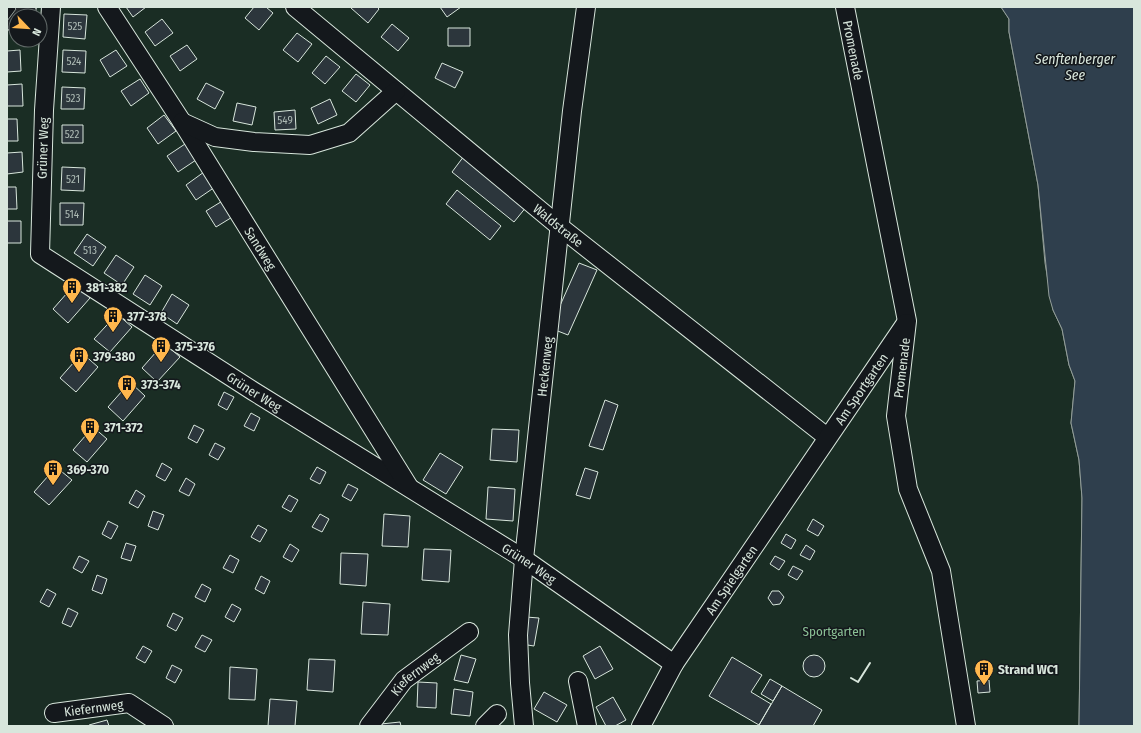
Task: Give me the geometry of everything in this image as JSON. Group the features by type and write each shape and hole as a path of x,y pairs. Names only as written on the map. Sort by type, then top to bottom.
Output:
{"street":[{"name":"Grüner Weg","path":"51,7 44,110 40,254 253,391 524,559 674,664"},
{"name":"Sandweg","path":"107,7 182,122 412,490"},
{"name":"Waldstraße","path":"295,7 559,226 827,437"},
{"name":"Heckenweg","path":"524,726 518,635 524,559 559,226 586,7"},
{"name":"Promenade","path":"845,7 907,321 896,416 908,489 941,571 966,726"},
{"path":"182,122 215,137 254,142 310,145 349,134 396,91"},
{"name":"Am Sportgarten","path":"827,437 907,321"},
{"name":"Am Spielgarten","path":"641,726 674,664 827,437"},
{"name":"Kiefernweg","path":"369,726 404,680 469,632"},
{"path":"578,681 587,726"},
{"name":"Kiefernweg","path":"54,714 129,703 155,724"}],"green space":[{"name":"Sportgarten","path":"1001,7 1009,19 1009,32 1038,185 1045,263 1053,310 1062,329 1069,365 1075,381 1071,423 1079,460 1082,498 1079,726 7,726 7,30 8,48 48,48 48,8 36,8"}],"shaded area":[{"path":"14,7 36,7 36,8"}],"water":[{"name":"Senftenberger See","path":"1001,7 1134,7 1134,726 1079,726 1082,498 1079,460 1071,423 1075,381 1069,365 1062,329 1053,310 1049,296 1038,185 1009,32 1009,19"}],"building":[{"path":"126,7 146,7 133,17"},
{"path":"254,7 266,7 273,13 259,30 245,18"},
{"path":"377,7 379,9 368,23 351,8"},
{"path":"440,7 461,7 447,17"},
{"path":"64,14 87,15 85,39 63,37"},
{"path":"162,19 173,33 155,46 145,32"},
{"path":"392,24 409,38 398,51 381,37"},
{"path":"448,28 470,28 470,46 448,46"},
{"path":"297,33 312,44 298,62 283,50"},
{"path":"187,45 197,59 180,71 170,56"},
{"path":"20,50 21,71 7,72 7,51"},
{"path":"63,50 86,51 85,73 62,72"},
{"path":"116,50 127,66 110,77 100,60"},
{"path":"326,56 340,67 325,84 312,73"},
{"path":"442,63 463,72 455,88 435,78"},
{"path":"356,74 370,85 356,102 342,91"},
{"path":"140,79 149,93 131,106 121,91"},
{"path":"206,83 224,92 215,109 197,99"},
{"path":"22,84 23,106 7,106 7,85"},
{"path":"62,87 85,88 84,109 61,109"},
{"path":"330,99 337,115 318,124 311,108"},
{"path":"237,103 256,107 252,125 233,121"},
{"path":"295,110 296,129 275,130 274,112"},
{"path":"164,115 176,131 158,144 147,128"},
{"path":"7,119 17,119 18,141 7,141"},
{"path":"62,125 83,125 83,143 62,143"},
{"path":"185,144 196,160 178,172 167,156"},
{"path":"22,152 23,172 7,174 7,153"},
{"path":"464,156 527,206 514,222 452,172"},
{"path":"62,167 85,168 84,191 61,190"},
{"path":"204,172 215,187 196,200 186,185"},
{"path":"7,187 16,187 17,209 7,209"},
{"path":"457,190 501,226 490,240 446,204"},
{"path":"224,200 234,216 216,227 206,211"},
{"path":"60,203 84,203 83,225 60,225"},
{"path":"7,221 21,221 21,243 7,243"},
{"path":"87,234 106,247 93,266 74,253"},
{"path":"116,255 134,267 122,285 104,273"},
{"path":"579,263 597,270 568,335 550,328"},
{"path":"145,275 162,286 150,305 133,294"},
{"name":"381-382","path":"75,284 90,298 68,323 53,309"},
{"path":"172,294 189,305 177,324 161,313"},
{"name":"377-378","path":"117,314 132,327 110,352 94,339"},
{"name":"375-376","path":"164,343 180,357 157,382 142,368"},
{"name":"379-380","path":"82,353 98,367 76,392 60,378"},
{"name":"373-374","path":"130,382 145,396 123,421 108,407"},
{"path":"224,392 234,397 227,410 218,405"},
{"path":"605,400 618,405 603,450 589,446"},
{"path":"251,413 260,418 254,431 244,426"},
{"path":"194,425 204,430 197,443 188,438"},
{"name":"371-372","path":"93,427 107,439 87,462 73,450"},
{"path":"492,429 519,430 517,462 490,460"},
{"path":"215,443 225,448 218,460 209,455"},
{"path":"440,453 463,467 446,494 423,480"},
{"path":"162,463 172,469 165,481 156,476"},
{"name":"369-370","path":"56,467 72,480 49,505 34,492"},
{"path":"317,467 326,472 320,484 310,479"},
{"path":"585,468 598,472 590,499 576,495"},
{"path":"186,478 195,484 189,496 179,491"},
{"path":"348,484 358,489 351,501 342,496"},
{"path":"488,487 515,489 513,521 486,519"},
{"path":"136,490 145,496 138,508 129,503"},
{"path":"289,495 298,500 291,512 282,507"},
{"path":"153,511 164,515 158,530 148,526"},
{"path":"320,514 329,519 322,532 312,527"},
{"path":"384,514 410,516 408,547 382,546"},
{"path":"813,519 824,526 818,536 807,530"},
{"path":"108,521 118,526 111,539 102,534"},
{"path":"258,525 267,530 260,542 251,537"},
{"path":"786,534 796,540 791,549 781,543"},
{"path":"126,543 136,546 131,561 121,558"},
{"path":"290,544 299,550 292,562 283,557"},
{"path":"806,545 815,551 810,560 800,555"},
{"path":"424,549 451,550 449,582 422,580"},
{"path":"341,553 368,554 366,586 340,584"},
{"path":"230,555 239,560 233,573 223,568"},
{"path":"79,556 89,561 82,573 73,568"},
{"path":"775,556 785,561 779,570 770,564"},
{"path":"793,566 803,571 797,580 788,575"},
{"path":"97,575 107,579 102,594 92,590"},
{"path":"261,576 270,581 264,594 255,589"},
{"path":"202,584 211,589 205,602 195,597"},
{"path":"47,589 56,594 49,607 40,602"},
{"path":"772,591 779,591 784,597 780,604 773,605 768,598"},
{"path":"363,602 390,604 388,635 361,634"},
{"path":"232,604 241,609 234,622 225,617"},
{"path":"68,608 78,613 71,627 62,623"},
{"path":"173,613 183,618 176,631 167,626"},
{"path":"526,617 539,618 534,646 521,644"},
{"path":"202,635 212,640 205,652 195,647"},
{"path":"143,646 152,651 145,663 136,658"},
{"path":"600,646 613,669 595,679 583,656"},
{"path":"461,655 476,659 468,683 454,680"},
{"path":"814,655 822,658 825,666 822,674 814,677 806,674 803,666 806,658"},
{"path":"732,657 762,675 751,692 771,704 759,725 709,696"},
{"path":"309,659 335,660 333,692 307,690"},
{"path":"172,665 182,670 175,683 166,678"},
{"path":"230,667 257,669 255,700 229,699"},
{"path":"770,679 782,686 773,701 761,694"},
{"name":"Strand WC1","path":"989,680 990,692 978,693 977,681"},
{"path":"418,682 437,683 436,708 417,707"},
{"path":"782,686 822,710 813,726 759,725"},
{"path":"454,689 473,692 470,716 451,714"},
{"path":"544,692 567,705 557,722 534,709"},
{"path":"613,697 626,720 615,726 606,726 596,707"},
{"path":"270,699 297,701 295,726 268,726"},
{"path":"107,720 109,726 89,726 89,725"},
{"path":"400,722 401,726 381,726 381,724"}],"wall":[{"path":"851,678 858,682 870,663"}],"place":[{"name":"381-382","path":"72,304"},
{"name":"377-378","path":"113,333"},
{"name":"375-376","path":"161,363"},
{"name":"379-380","path":"79,373"},
{"name":"373-374","path":"127,401"},
{"name":"371-372","path":"90,444"},
{"name":"369-370","path":"53,486"},
{"name":"Strand WC1","path":"984,686"}]}
